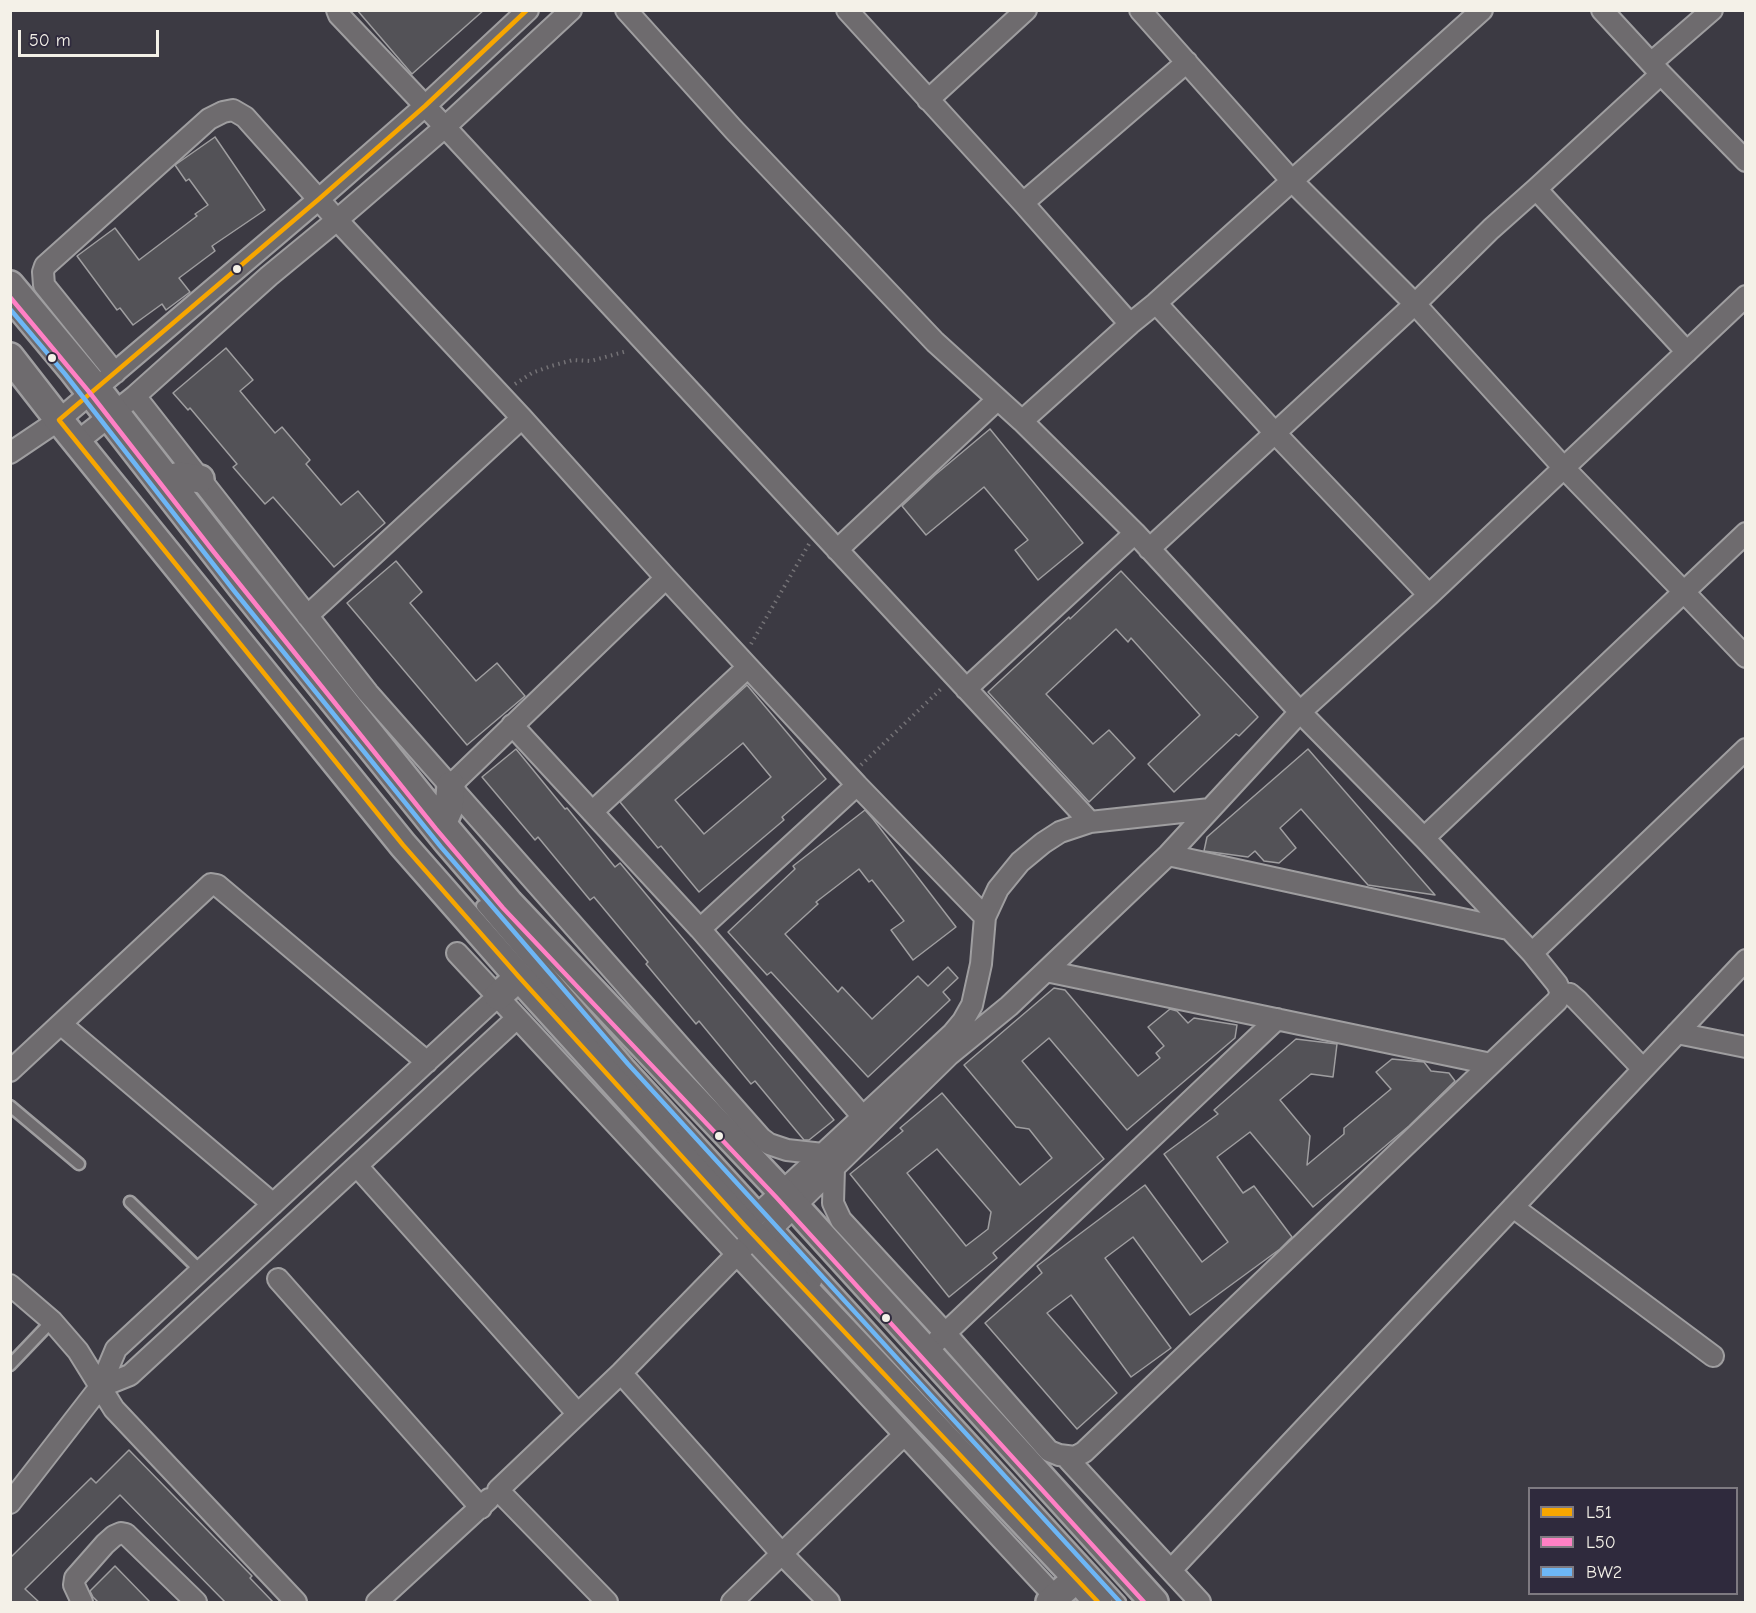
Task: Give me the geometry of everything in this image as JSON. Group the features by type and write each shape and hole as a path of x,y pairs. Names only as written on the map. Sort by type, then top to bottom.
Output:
{"main road":[{"path":"10,285 94,391 97,425 403,845 519,977 757,1230 1077,1597"},
{"path":"10,357 59,420 97,425 167,480 441,824 509,903 788,1199 936,1342 1154,1602"},
{"path":"167,480 180,476 200,479"},
{"path":"441,824 451,801 451,785"},
{"path":"498,996 519,977"}],"street":[{"path":"337,10 339,15 1090,822"},
{"path":"10,453 59,420 319,199 425,106 528,10"},
{"path":"97,425 135,396 269,276 337,220 571,10"},
{"path":"626,10 734,130 927,334 1022,421 1135,533 1300,712 1424,838 1532,953 1557,984 1561,993"},
{"path":"847,10 1130,324"},
{"path":"928,100 1026,10"},
{"path":"1140,10 1292,181 1415,304 1563,467 1746,657"},
{"path":"1022,421 1482,10"},
{"path":"1602,10 1746,161"},
{"path":"1149,549 1536,189 1712,10"},
{"path":"1023,203 1187,62"},
{"path":"94,391 44,285 43,272 50,262 208,119 233,110 245,117 853,781 985,917"},
{"path":"1536,189 1687,352"},
{"path":"377,1602 481,1508 621,1373 788,1199 949,1055 1009,1006 1168,855 1300,712 1429,596 1746,296"},
{"path":"1156,303 1429,596"},
{"path":"135,396 368,693 761,1138 769,1144 828,1161"},
{"path":"837,550 998,399"},
{"path":"307,616 522,418"},
{"path":"960,683 1135,533"},
{"path":"1424,838 1746,533"},
{"path":"451,785 666,578"},
{"path":"592,812 745,663"},
{"path":"512,725 700,929 862,1117"},
{"path":"1532,953 1746,749"},
{"path":"700,929 853,781"},
{"path":"1210,809 1090,822 1060,832 1042,843 1020,862 999,889 985,917 979,974 972,1005 963,1021 953,1033 862,1117 828,1161 833,1203 841,1220 936,1342 1049,1451 1066,1457 1084,1452 1557,1001 1561,993"},
{"path":"1168,855 1508,929"},
{"path":"10,1071 211,884 217,885 427,1062"},
{"path":"458,953 517,1018 757,1230 904,1435 1077,1597"},
{"path":"1172,1570 1677,1033 1736,982 1746,960"},
{"path":"1046,971 1491,1064"},
{"path":"1561,993 1570,994 1577,1000 1643,1069"},
{"path":"10,1503 100,1387 116,1349 498,996"},
{"path":"100,1387 130,1375 517,1018"},
{"path":"936,1342 1277,1019"},
{"path":"62,1025 273,1204"},
{"path":"1677,1033 1746,1047"},
{"path":"357,1166 578,1414"},
{"path":"1513,1207 1713,1356"},
{"path":"278,1279 481,1508"},
{"path":"10,1285 52,1321 78,1351 114,1409 296,1602"},
{"path":"621,1373 782,1554 829,1602"},
{"path":"732,1602 904,1435"},
{"path":"1066,1457 1200,1602"},
{"path":"498,1490 607,1602"},
{"path":"82,1602 74,1585 75,1578 105,1544 121,1533 126,1534 196,1602"}],"lane":[{"path":"10,308 94,391"},
{"path":"10,318 94,391"},
{"path":"97,425 441,847 628,1064 757,1230 1077,1597"},
{"path":"10,1106 79,1164"},
{"path":"130,1202 201,1271"},
{"path":"757,1230 1120,1602"},
{"path":"10,1365 52,1321"}],"path":[{"path":"500,395 532,373 550,366 573,360 591,361 648,346"},
{"path":"745,663 818,529"},
{"path":"853,781 960,683"}],"building":[{"path":"357,10 484,10 412,74"},
{"path":"215,137 265,210 212,246 215,251 179,278 190,292 166,310 162,304 133,325 120,308 117,310 77,256 115,228 139,260 197,216 195,214 208,205 189,179 186,181 175,165"},
{"path":"226,348 253,380 240,391 275,433 282,427 310,460 306,464 341,505 358,491 385,523 334,567 273,497 265,504 233,467 237,464 190,408 188,410 173,393"},
{"path":"990,429 1083,543 1038,580 1015,550 1028,540 984,487 926,535 902,506"},
{"path":"396,561 422,592 410,603 476,681 497,663 525,696 467,745 347,603"},
{"path":"1121,571 1258,717 1239,736 1236,734 1174,792 1148,764 1200,715 1131,638 1128,642 1116,629 1046,694 1093,744 1109,730 1135,758 1089,802 988,692"},
{"path":"747,685 826,779 782,817 784,820 699,892 620,802","holes":["743,743 771,777 704,834 675,800"]},
{"path":"516,749 615,867 620,863 834,1120 809,1140 804,1140 755,1081 751,1084 699,1021 696,1024 594,897 590,900 538,837 535,840 482,777"},
{"path":"1308,749 1435,895 1368,885 1301,809 1280,828 1296,848 1279,863 1264,861 1255,851 1248,857 1204,851 1207,837"},
{"path":"865,810 956,927 913,960 891,930 904,921 872,880 869,882 859,869 816,902 818,904 785,934 838,992 842,987 872,1019 918,976 928,986 948,967 958,978 943,992 950,1000 868,1077 771,972 767,975 728,932 795,869 793,866"},
{"path":"1054,988 1065,990 1138,1076 1160,1058 1156,1053 1164,1046 1148,1027 1170,1009 1177,1011 1188,1023 1194,1018 1237,1025 1235,1038 1127,1130 1049,1038 1022,1061 1104,1159 993,1253 997,1258 949,1297 850,1174 903,1131 900,1128 942,1093 1020,1185 1052,1158 1029,1129 1016,1127 964,1065","holes":["937,1149 991,1212 988,1229 966,1246 907,1173"]},
{"path":"1296,1039 1337,1044 1333,1077 1311,1074 1280,1100 1310,1136 1307,1165 1344,1134 1344,1128 1391,1089 1376,1072 1392,1059 1424,1062 1431,1071 1449,1073 1455,1081 1409,1126 1313,1207 1250,1132 1217,1157 1243,1193 1254,1186 1292,1237 1280,1249 1190,1315 1133,1237 1105,1258 1171,1348 1131,1377 1071,1295 1047,1313 1117,1393 1077,1429 985,1323 1042,1273 1037,1266 1145,1185 1202,1262 1228,1242 1164,1154 1218,1114 1214,1110"},
{"path":"129,1450 252,1576 250,1578 273,1602 225,1602 120,1495 25,1589 39,1602 10,1602 10,1558 91,1478 96,1483"},
{"path":"115,1566 150,1602 98,1602 93,1597 90,1591"}],"transit line":[{"name":"L51","path":"527,10 425,106 319,199 59,420 403,845 519,977 745,1226 1098,1602"},
{"name":"L50","path":"10,297 90,393 213,551 436,829 503,908 776,1197 1144,1602"},
{"name":"BW2","path":"10,309 65,374 235,592 441,847 628,1064 1120,1602"}]}
